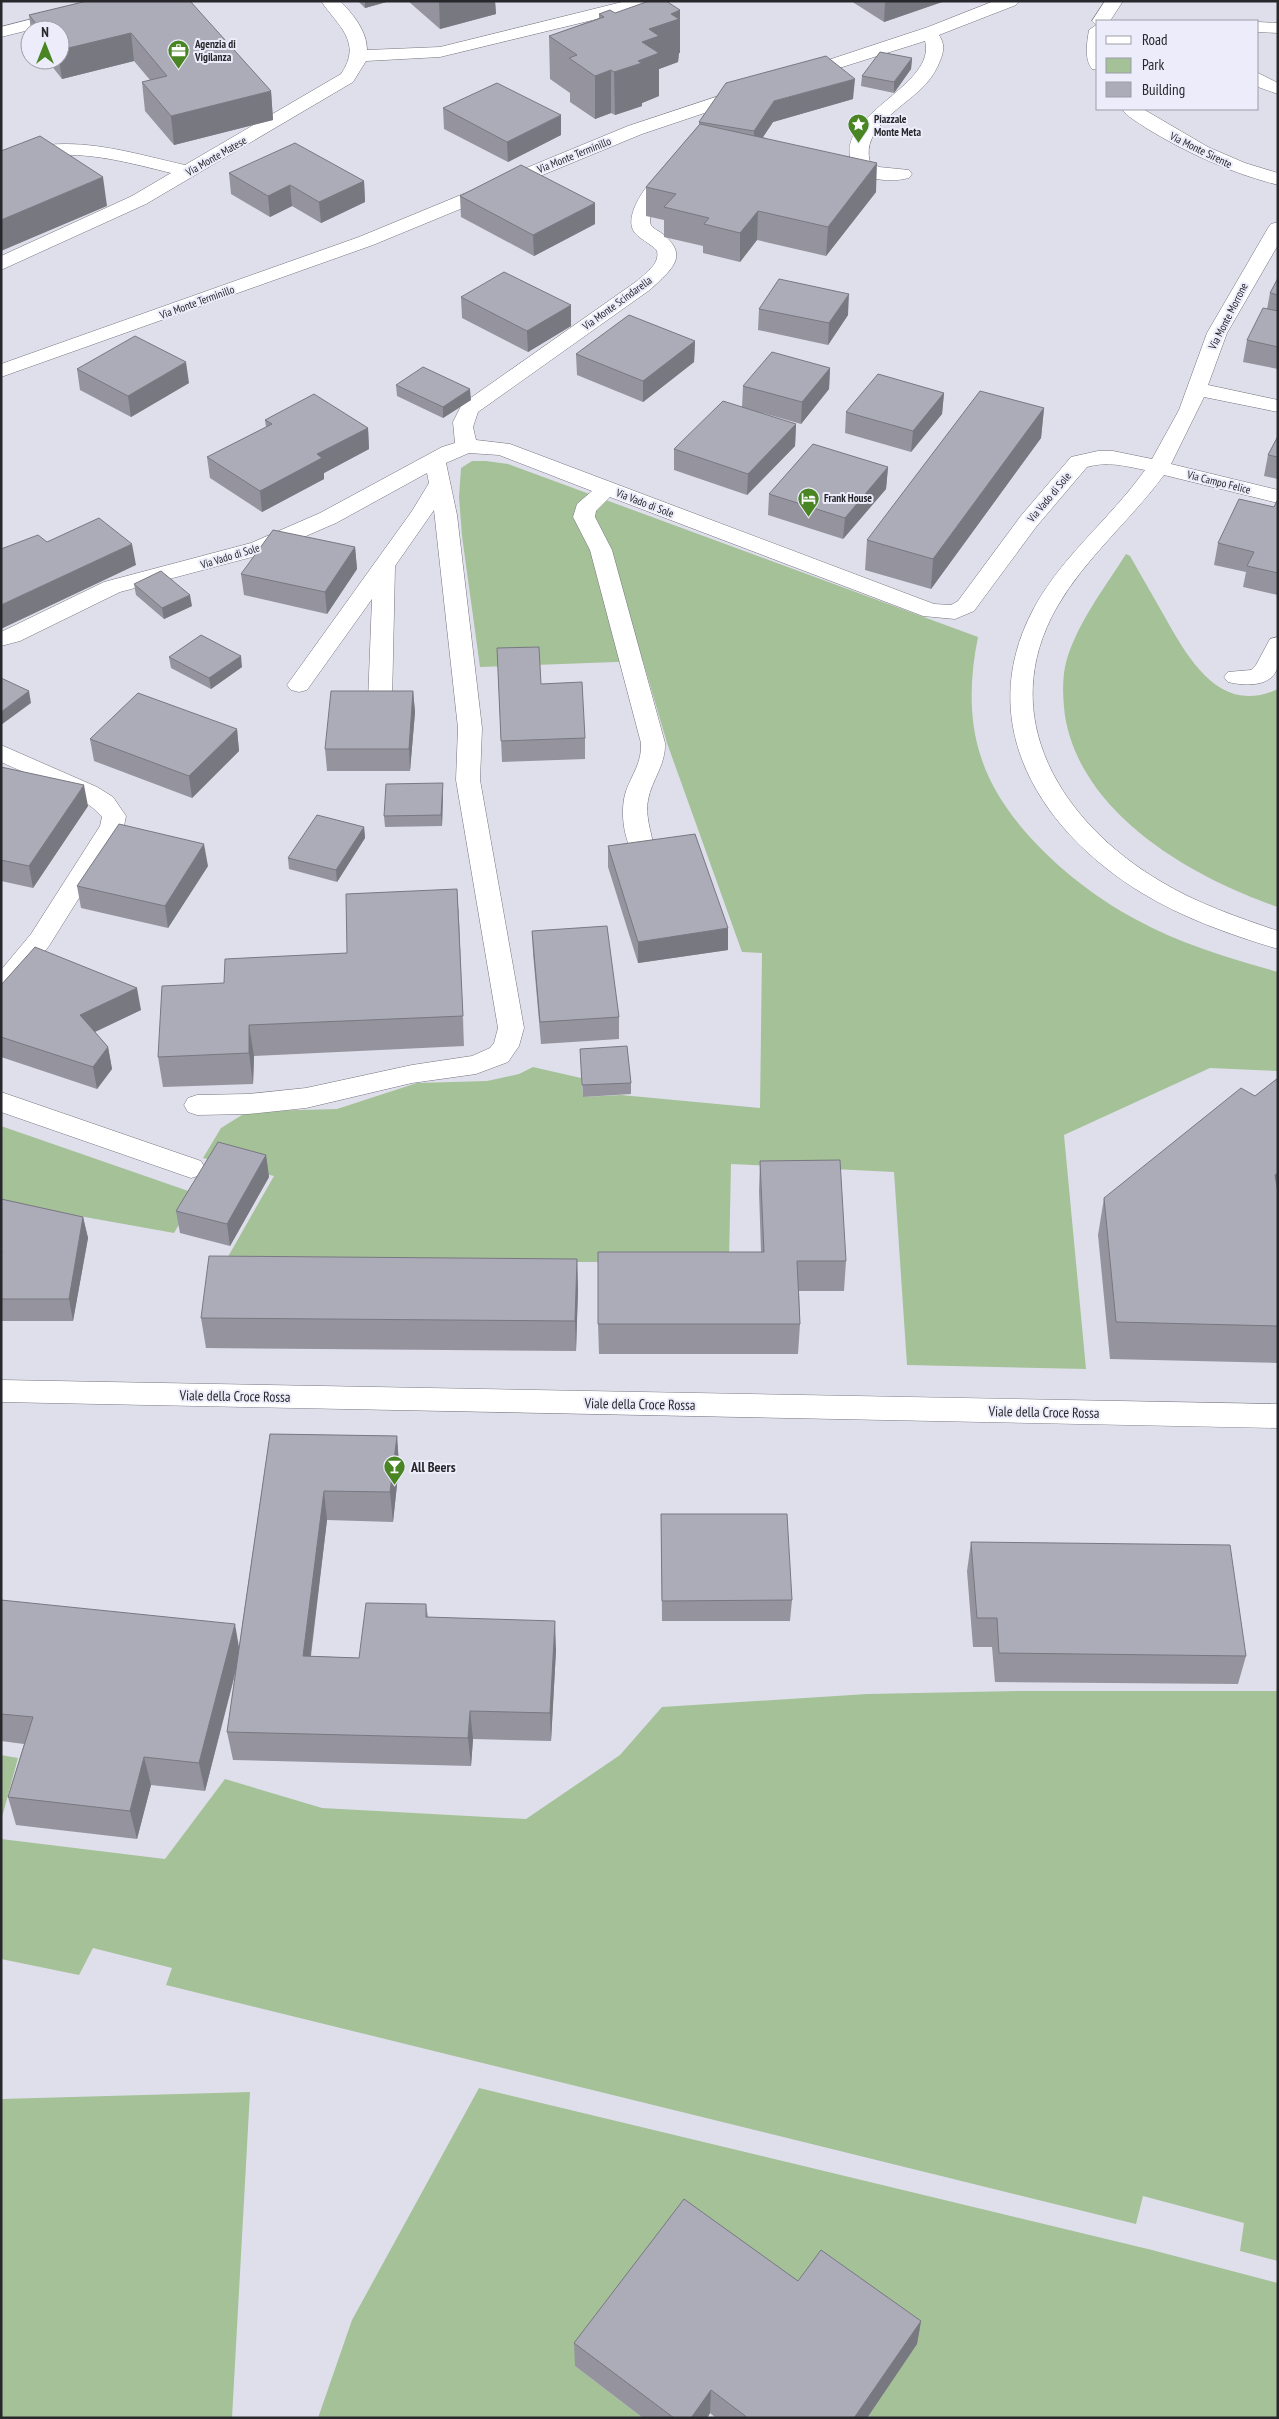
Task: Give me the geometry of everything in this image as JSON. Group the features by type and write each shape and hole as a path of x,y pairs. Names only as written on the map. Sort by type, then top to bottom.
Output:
{"street":[{"path":"1,32 124,1"},
{"path":"330,1 351,24 358,42 358,56 440,52 650,1"},
{"path":"787,80 926,33 1010,1"},
{"path":"1102,20 1114,1"},
{"path":"624,8 633,19 630,25"},
{"path":"1259,28 1278,28"},
{"path":"902,174 877,172 865,168 858,158 858,148 862,139 875,122 915,85 926,71 936,46 935,41 926,33"},
{"name":"Via Monte Matese","path":"1,264 122,210 189,172 342,81 353,71 358,56"},
{"path":"1259,79 1265,84 1278,89"},
{"name":"Via Monte Terminillo","path":"1,371 366,241 626,134 694,120 759,88"},
{"name":"Via Monte Sirente","path":"1132,110 1202,152 1244,169 1278,179"},
{"path":"1,161 41,151 71,150 111,155 189,172"},
{"name":"Via Monte Scindarella","path":"467,446 462,428 462,419 469,408 644,286 665,266 668,250 664,243 642,229 639,217 642,210 682,157"},
{"name":"Via Monte Morrone","path":"1198,389 1217,333 1278,228"},
{"path":"1278,406 1198,389 1159,467 1133,502 1063,582 1045,608 1024,656 1020,680 1020,705 1024,734 1033,762 1046,789 1083,836 1114,863 1150,887 1189,906 1278,940"},
{"name":"Via Vado di Sole","path":"1,640 112,587 259,548 438,471 467,446 502,449 922,607 947,613 955,612 966,606 1028,522 1079,462 1098,457 1159,467"},
{"name":"Via Campo Felice","path":"1159,467 1278,497"},
{"path":"299,685 384,565 438,471"},
{"path":"197,1105 248,1104 306,1098 412,1074 476,1065 498,1055 510,1038 511,1028 468,780 470,728 438,471"},
{"path":"607,489 585,509 584,517 601,550 653,743 654,760 640,785 635,800 642,847"},
{"path":"380,701 384,565"},
{"path":"1236,677 1251,679 1260,675 1278,644"},
{"path":"1,753 88,793 104,803 114,816 112,826 40,940 1,987"},
{"path":"1,1102 191,1168"},
{"name":"Viale della Croce Rossa","path":"1,1391 1278,1416"}],"green space":[{"path":"472,461 508,464 978,637 972,682 972,712 977,742 991,782 1005,806 1023,829 1065,871 1112,906 1135,919 1187,943 1278,972 1278,1071 1210,1068 1064,1135 1086,1369 907,1365 894,1172 731,1164 729,1262 225,1262 274,1176 203,1158 221,1128 242,1115 263,1111 337,1109 417,1083 487,1081 519,1074 533,1067 581,1078 583,1097 621,1095 760,1108 762,953 742,952 667,743 643,661 480,667 462,536 459,497 461,468"},
{"path":"1126,554 1130,556 1185,651 1209,679 1224,690 1240,695 1258,695 1278,689 1278,907 1210,878 1177,859 1145,837 1116,812 1093,783 1075,751 1065,716 1063,679 1065,667 1069,652 1082,623"},
{"path":"1,1126 197,1194 174,1233 1,1202"},
{"path":"1022,1691 1278,1691 1278,2261 1240,2251 1244,2223 1143,2196 1136,2224 166,1985 172,1968 93,1948 79,1975 1,1959 1,1839 165,1859 225,1779 322,1808 526,1819 620,1755 662,1707 867,1694"},
{"path":"1,1755 18,1758 1,1821"},
{"path":"479,2088 1152,2250 1278,2283 1278,2418 867,2418 575,2366 643,2418 318,2418 352,2320"},
{"path":"250,2092 232,2418 1,2418 1,2099"}],"building":[{"path":"87,1 190,1 271,91 171,116 142,82 167,76 131,33 70,48 70,20 33,20 29,15"},
{"path":"649,1 666,1 680,10 671,14 679,19 649,29 659,36 642,42 659,53 638,61 642,63 614,72 611,70 595,76 569,58 577,55 549,36 604,17 599,14 610,10 615,13"},
{"path":"880,52 912,58 894,82 862,76"},
{"path":"826,56 855,79 774,101 754,131 699,122 726,83"},
{"path":"497,83 561,115 507,142 443,108"},
{"path":"700,124 877,163 828,227 758,211 740,233 704,224 709,218 664,207 676,194 646,187"},
{"path":"40,136 103,177 1,220 1,151"},
{"path":"295,143 364,181 319,202 290,185 268,196 229,173"},
{"path":"521,165 595,203 533,235 460,196"},
{"path":"504,272 571,305 527,331 461,297"},
{"path":"1278,278 1278,295 1270,293"},
{"path":"779,279 849,294 829,323 759,309"},
{"path":"1263,308 1278,311 1278,347 1247,340"},
{"path":"629,315 695,341 643,381 576,354"},
{"path":"135,336 186,362 128,396 77,369"},
{"path":"772,352 830,368 802,402 743,386"},
{"path":"423,367 470,389 443,407 396,385"},
{"path":"878,374 944,393 913,431 846,412"},
{"path":"980,391 1044,408 933,559 867,540"},
{"path":"314,394 368,428 317,454 322,458 260,491 207,457 272,424 265,420"},
{"path":"723,401 796,424 748,474 674,449"},
{"path":"1278,436 1278,457 1268,455"},
{"path":"813,444 888,467 845,518 769,494"},
{"path":"1239,499 1274,507 1278,499 1278,573 1247,566 1254,552 1218,543"},
{"path":"99,518 132,544 1,605 1,549 38,535 47,542"},
{"path":"273,530 355,547 325,592 241,574"},
{"path":"161,571 190,595 162,608 134,584"},
{"path":"201,635 241,656 209,678 169,657"},
{"path":"539,647 541,684 582,682 585,738 501,741 497,648"},
{"path":"1,678 29,691 1,712"},
{"path":"331,691 413,691 409,749 325,749"},
{"path":"138,693 237,729 189,776 90,739"},
{"path":"1,767 84,785 29,866 1,860"},
{"path":"443,783 441,815 384,816 386,784"},
{"path":"317,815 364,827 336,870 288,858"},
{"path":"119,824 204,844 165,906 77,886"},
{"path":"695,834 728,928 638,942 608,846"},
{"path":"457,889 463,1016 249,1025 249,1053 158,1057 162,986 224,983 225,959 347,953 346,894"},
{"path":"607,926 619,1017 540,1022 532,931"},
{"path":"35,947 137,988 80,1015 108,1047 93,1067 1,1037 1,985"},
{"path":"627,1046 631,1083 582,1085 580,1049"},
{"path":"1278,1078 1278,1173 1275,1175 1278,1193 1278,1326 1116,1322 1104,1198 1241,1088 1255,1096"},
{"path":"218,1142 266,1155 227,1224 176,1211"},
{"path":"840,1160 846,1261 797,1261 800,1324 598,1324 598,1252 764,1252 760,1161"},
{"path":"1,1199 83,1217 69,1299 1,1299"},
{"path":"209,1256 577,1259 575,1321 201,1318"},
{"path":"270,1434 397,1436 390,1492 324,1491 303,1656 359,1658 366,1603 426,1604 426,1617 555,1621 550,1713 470,1711 468,1738 227,1732"},
{"path":"661,1514 787,1514 792,1600 662,1601"},
{"path":"971,1542 1230,1545 1246,1656 999,1653 997,1618 977,1618"},
{"path":"1,1600 235,1624 199,1763 144,1757 130,1811 8,1797 33,1717 1,1714"},
{"path":"684,2199 798,2281 821,2250 921,2321 854,2418 748,2418 711,2390 691,2418 674,2418 574,2343"}],"place":[{"name":"Agenzia di Vigilanza","path":"179,69"},
{"name":"Piazzale Monte Meta","path":"858,144"},
{"name":"Frank House","path":"808,517"},
{"name":"All Beers","path":"395,1486"}]}
